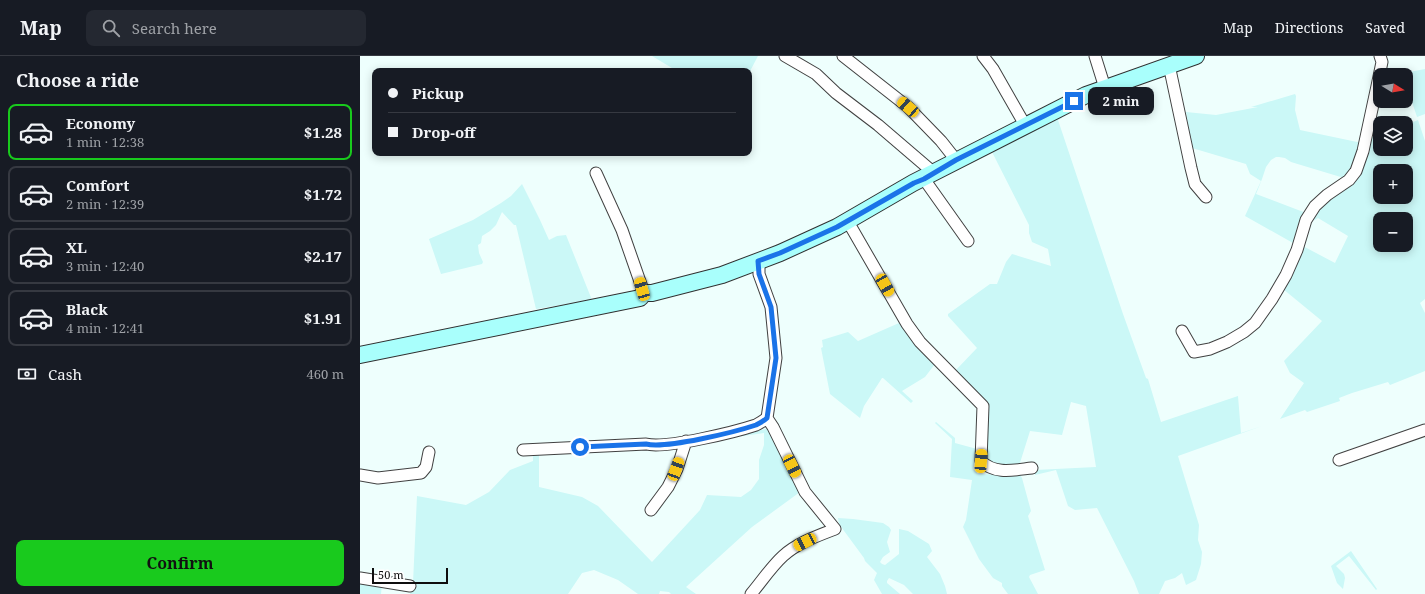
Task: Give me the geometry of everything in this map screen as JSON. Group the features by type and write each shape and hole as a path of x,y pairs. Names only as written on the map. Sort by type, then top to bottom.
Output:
{"street":[{"path":"785,56 816,74 836,93 878,125 929,176 968,241"},
{"path":"843,56 908,107 941,141 956,160"},
{"path":"983,56 993,69 1025,125"},
{"path":"1095,56 1105,88"},
{"path":"1182,332 1194,352 1210,349 1227,342 1244,332 1255,323 1272,299 1286,275 1297,250 1306,220 1315,206 1327,195 1349,180 1356,171 1363,151 1377,86 1382,62 1380,56"},
{"path":"360,355 640,298 644,294 652,294 722,275 780,253 830,230 956,160 1086,95 1192,57"},
{"path":"1169,64 1187,155 1195,184 1206,197"},
{"path":"596,173 622,230 644,294"},
{"path":"847,220 920,342 983,406 981,461 993,470 1008,471 1032,468"},
{"path":"751,594 772,566 784,555 813,537 835,529 805,492 773,427 767,418 776,358 771,307 759,274 758,261"},
{"path":"523,450 646,444 653,446 727,433 758,424 767,418"},
{"path":"1339,460 1425,430"},
{"path":"651,510 668,487 686,441"},
{"path":"360,475 378,478 421,474 426,467 428,452"},
{"path":"360,578 410,586"}],"shaded area":[{"path":"652,56 758,56 752,68 672,68"},
{"path":"1425,69 1425,114 1417,117 1413,105 1413,71"},
{"path":"1295,94 1295,110 1300,130 1362,143 1355,169 1344,178 1279,157 1271,160 1266,167 1262,179 1256,194 1306,213 1297,228 1293,243 1245,216 1261,181 1250,174 1246,164 1192,148 1186,112 1216,115 1258,107 1251,107"},
{"path":"1061,115 1062,118 1058,120 1123,314 1146,378 1148,379 1161,422 1238,396 1241,433 1262,426 1178,456 1199,525 1198,540 1202,552 1201,564 1196,580 1186,585 1182,573 1175,578 1165,581 1159,594 1139,594 1134,581 1097,508 1075,510 1068,506 1056,470 1035,475 1035,470 1096,467 1086,406 1071,402 1062,435 1030,431 1019,466 994,465 983,458 985,420 955,371 977,348 948,316 948,314 990,284 997,284 1006,262 1012,254 1051,266 1048,249 1032,242 1029,233 1029,225 991,150"},
{"path":"1418,120 1425,141 1425,299 1420,303 1425,313 1425,371 1390,385 1388,382 1352,393 1339,398 1340,401 1307,412 1305,410 1280,419 1304,383 1290,373 1284,361 1322,321 1283,289 1299,244 1335,263 1348,236 1318,218 1315,220 1311,218 1361,170 1367,139 1373,137 1373,156 1413,156 1413,122"},
{"path":"522,184 549,240 557,236 566,235 592,300 536,309 516,225 514,225 502,212 496,225 482,236 481,243 478,245 479,253 483,262 482,264 441,274 429,239 473,220 511,196"},
{"path":"901,320 915,344 935,364 925,377 902,391 913,401 911,403 882,378 864,406 860,418 830,394 821,348 823,347 822,340 848,332 858,341 899,323"},
{"path":"936,422 955,438 955,443 977,449 973,469 978,474 1020,475 1022,478 1031,511 1028,516 1045,570 1030,575 1029,577 1038,594 1008,594 1002,586 1002,583 993,578 979,559 963,527 966,520 972,480 950,477 952,439 935,423"},
{"path":"769,429 776,438 777,448 800,492 752,527 686,587 696,594 671,594 669,592 660,591 659,594 638,594 618,580 594,570 582,573 568,594 410,594 411,584 413,583 417,496 466,505 489,492 510,470 533,461 533,456 539,455 539,487 582,497 598,506 652,562 700,510 707,495 741,497 751,490 759,479 759,460 764,445 764,433 743,436 742,433"},
{"path":"838,518 883,523 889,527 891,530 887,542 890,552 883,557 880,562 885,565 899,554 899,529 908,531 929,544 932,551 927,557 940,574 947,594 913,594 904,585 889,578 887,583 900,594 882,594 874,580 877,573 865,561 839,524"},
{"path":"1351,551 1377,589 1376,590 1349,556 1336,566 1344,574 1345,578 1343,589 1337,583 1331,566"},
{"path":"360,578 382,584 381,594 360,594"}],"route":[{"path":"580,447 646,444 653,446 686,441 727,433 758,424 767,418 776,358 771,307 759,274 758,261 780,253 837,227 956,160 1074,101"}]}
